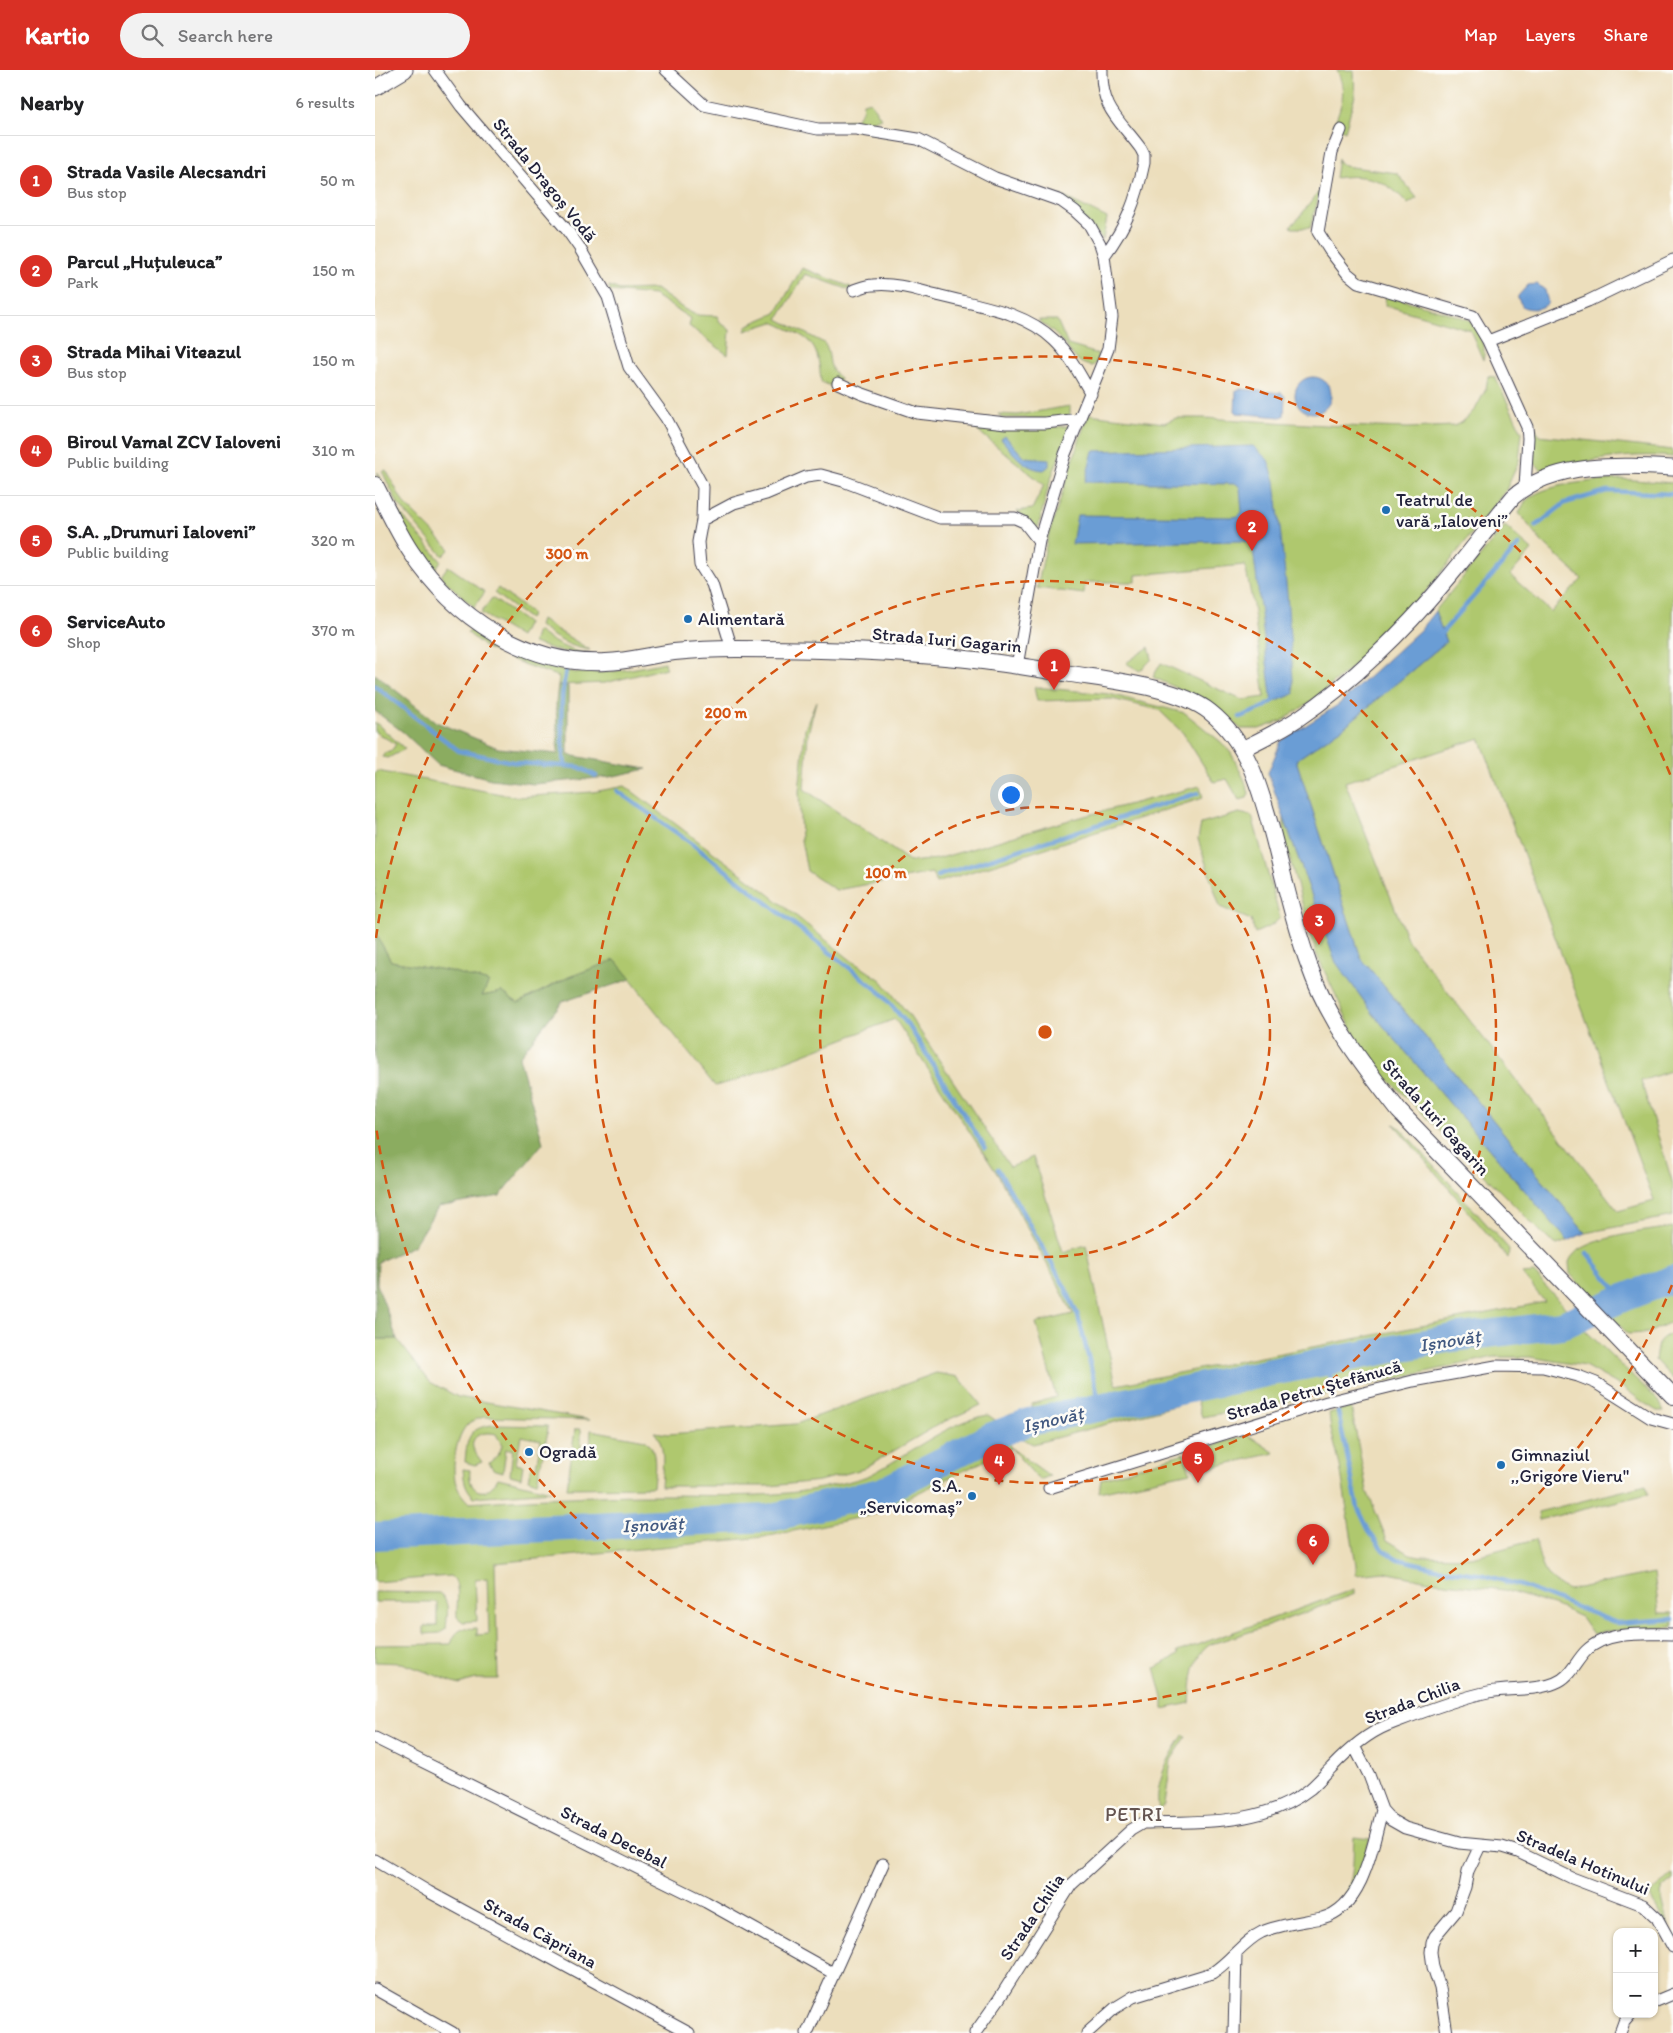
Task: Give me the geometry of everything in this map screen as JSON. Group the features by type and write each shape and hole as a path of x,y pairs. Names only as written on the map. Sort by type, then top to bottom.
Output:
{"main road":[{"name":"Strada Iuri Gagarin","path":"375,485 411,551 439,588 472,617 515,644 558,659 587,662 634,659 675,652 732,649 857,652 956,658 1017,666 1153,689 1197,704 1210,712 1242,749 1253,771 1263,799 1307,959 1322,999 1334,1022 1365,1068 1399,1111 1673,1396"}],"street":[{"path":"375,88 405,70"},
{"name":"Strada Dragoș Vodă","path":"435,70 461,106 567,230 608,296 629,367 666,418 703,487 699,542 700,564 712,584 732,649"},
{"path":"666,70 704,104 818,129 856,129 918,139 995,178 1061,201 1089,224 1104,256 1112,317 1107,349 1091,394 1065,454 1039,541 1017,666"},
{"path":"1102,70 1103,92 1107,104 1114,116 1141,149 1144,163 1131,212 1115,242 1104,256"},
{"path":"1341,130 1332,152 1318,232 1347,273 1358,282 1473,316 1488,341 1527,428 1525,487"},
{"path":"1488,341 1588,301 1673,260"},
{"path":"854,290 873,285 903,287 979,304 1018,318 1041,330 1054,340 1066,354 1091,394"},
{"path":"838,383 860,393 917,413 1006,423 1045,423 1080,419"},
{"path":"1242,749 1300,717 1347,680 1380,650 1410,622 1445,583 1500,513 1525,487 1537,480 1601,466 1673,468"},
{"path":"702,520 734,503 766,494 806,477 821,475 843,481 940,518 1015,518 1024,522 1039,541"},
{"name":"Strada Petru Ştefănucă","path":"1049,1488 1327,1402 1413,1380 1496,1366 1543,1367 1578,1376 1596,1383 1651,1418 1673,1424"},
{"name":"Strada Chilia","path":"975,2033 999,1999 1071,1885 1131,1830 1143,1823 1240,1819 1276,1809 1311,1789 1354,1746 1368,1735 1387,1726 1482,1694 1555,1683 1566,1677 1573,1670 1586,1651 1595,1644 1610,1638 1648,1634 1673,1634"},
{"name":"Strada Decebal","path":"375,1738 706,1902 833,1973"},
{"path":"1087,2033 1115,2008 1133,1997 1175,1986 1223,1966 1250,1940 1263,1932 1323,1917 1344,1906 1357,1889 1373,1846 1382,1810 1369,1776 1354,1746"},
{"name":"Stradela Hotinului","path":"1382,1810 1391,1820 1405,1828 1459,1843 1502,1847 1519,1852 1572,1878 1643,1905 1662,1924 1673,1947"},
{"path":"1447,2033 1440,1988 1433,1966 1432,1943 1456,1911 1465,1887 1468,1871 1480,1846"},
{"name":"Strada Căpriana","path":"375,1860 429,1892 689,2033"},
{"path":"807,2033 883,1864"},
{"path":"1233,2033 1236,1954"},
{"path":"375,1989 453,2033"},
{"path":"1658,2000 1673,1994"},
{"path":"1620,2033 1628,2018"}],"green space":[{"path":"1337,70 1353,70 1354,72 1355,95 1345,131 1334,125 1343,91"},
{"path":"870,101 881,118 853,126 825,122 856,119 862,111 863,103"},
{"path":"1338,158 1339,162 1344,166 1397,173 1417,198 1408,204 1392,189 1376,180 1357,177 1335,178"},
{"path":"1321,189 1310,228 1292,228 1291,225"},
{"path":"1060,195 1107,218 1103,239"},
{"path":"802,268 851,287 850,290 805,274 778,319 824,343 832,370 840,378 836,388 821,382 820,368 814,349 804,337 773,322 745,331 748,325 776,313"},
{"path":"609,286 620,290 656,289 684,309 696,315 717,316 720,322 730,330 728,355 689,326 691,319 654,295 610,291"},
{"path":"1386,295 1470,321 1481,339 1484,350 1483,360 1470,330 1385,305"},
{"path":"1038,320 1057,320 1068,345 1098,354 1096,363 1093,366 1082,363 1058,336"},
{"path":"1488,376 1495,377 1522,432 1519,461 1506,490 1429,588 1351,668 1310,702 1282,721 1259,729 1241,729 1215,706 1153,677 1161,663 1242,700 1265,697 1253,605 1245,565 1136,575 1136,582 1085,582 1084,594 1037,588 1048,537 1088,414 1164,423 1176,418 1204,418 1341,426 1408,428 1455,426 1466,419 1476,408 1486,389"},
{"path":"1070,406 1070,416 1045,419 1002,418 998,414 1017,415"},
{"path":"1531,418 1539,435 1673,450 1673,457 1623,457 1542,470 1533,462 1534,436"},
{"path":"967,422 1019,427 1071,426 1050,481 1038,528 1017,511 1032,509 1044,485"},
{"path":"386,470 403,502 450,549 443,556 398,504 382,471"},
{"path":"377,472 393,505 441,561 434,571 406,532"},
{"path":"1620,479 1673,483 1673,1070 1641,1081 1673,1184 1673,1216 1585,1233 1361,958 1296,760 1344,727 1446,642 1435,611 1505,526 1532,550 1510,575 1551,612 1582,579 1541,541 1519,513 1525,502 1543,491 1569,484","holes":["1480,738 1654,1201 1618,1211 1408,941 1345,782"]},
{"path":"448,566 485,592 474,607 441,576"},
{"path":"498,588 532,614 529,619 494,593"},
{"path":"492,598 527,623 520,637 481,613"},
{"path":"541,620 590,650 576,647 556,638 539,626"},
{"path":"475,630 499,645 528,659 572,672 595,673 615,671 665,662 666,668 605,683 558,685 559,677 486,648 467,632"},
{"path":"537,631 566,648 598,656 559,651 533,643"},
{"path":"1149,647 1152,659 1140,671 1126,663"},
{"path":"375,674 436,722 498,748 558,754 556,702 558,685 568,686 568,755 647,769 609,777 534,784 491,779 438,765 403,732 375,711"},
{"path":"1034,687 1109,694 1185,713 1221,742 1231,753 1249,793 1247,798 1239,800 1227,779 1214,782 1183,733 1159,710 1112,699 1037,701"},
{"path":"816,701 808,734 804,789 911,862 937,859 1073,819 1200,786 1203,798 936,883 932,873 836,890 807,871 801,840 799,792 805,729"},
{"path":"375,722 405,749 388,758 382,757 384,753 392,750 396,744 375,732"},
{"path":"377,771 517,797 593,792 625,786 770,895 852,961 881,980 910,1016 1010,1167 1033,1157 1063,1252 1086,1245 1116,1385 1545,1302 1522,1274 1534,1273 1587,1332 1659,1401 1664,1411 1657,1411 1624,1388 1585,1366 1530,1357 1494,1357 1326,1394 1202,1417 1197,1400 1033,1444 1019,1437 1009,1415 1033,1408 1032,1404 1056,1397 1036,1323 1073,1314 998,1175 895,1019 734,1081 715,1086 615,960 569,977 518,1003 502,992 482,996 488,982 450,971 391,961 375,932 375,773"},
{"path":"1239,813 1252,816 1280,918 1271,926 1255,933 1251,920 1220,907 1198,839 1201,824"},
{"path":"1284,818 1335,960 1374,1015 1568,1241 1557,1245 1549,1240 1380,1071 1355,1036 1316,953 1284,838"},
{"path":"375,932 391,961 450,971 489,982 482,996 502,992 518,1003 569,977 615,960 631,979 562,1002 519,1057 543,1143 500,1196 438,1207 413,1246 378,1262 377,1284 397,1339 375,1339"},
{"path":"1394,1124 1400,1128 1509,1249 1508,1258"},
{"path":"1673,1227 1673,1321 1648,1333 1628,1334 1570,1274 1569,1262 1575,1253 1599,1241 1632,1233"},
{"path":"1673,1333 1673,1379 1655,1360 1661,1340"},
{"path":"375,1339 397,1339 430,1382 458,1397 590,1420 484,1417 471,1422 463,1430 457,1444 454,1461 457,1487 469,1503 614,1496 768,1495 810,1490 870,1475 942,1432 988,1415 998,1422 1011,1448 872,1515 764,1537 495,1563 498,1679 475,1679 459,1684 402,1663 375,1662 375,1645 451,1644 455,1635 460,1630 477,1628 477,1635 489,1634 487,1578 475,1579 477,1621 463,1622 457,1617 457,1589 454,1579 450,1576 375,1582"},
{"path":"936,1373 959,1377 981,1405 941,1423 863,1469 819,1481 770,1486 661,1486 662,1450 661,1444 654,1432 668,1434 796,1424"},
{"path":"1351,1407 1367,1491 1387,1540 1410,1554 1420,1556 1472,1557 1535,1540 1542,1565 1549,1577 1560,1586 1569,1590 1654,1573 1659,1613 1673,1613 1673,1627 1618,1630 1593,1634 1581,1617 1556,1606 1504,1590 1429,1581 1384,1572 1356,1575 1340,1466 1329,1413"},
{"path":"492,1425 548,1426 537,1482 528,1479 531,1466 536,1467 541,1440 521,1436 516,1463 523,1465 521,1478 510,1475 513,1449 506,1449 503,1472 493,1469 489,1463 500,1451 502,1445 496,1434 484,1433 474,1439 473,1448 482,1462 475,1465 465,1462 470,1436 478,1429"},
{"path":"575,1429 581,1429 581,1450 590,1451 591,1430 645,1440 654,1455 653,1487 567,1488"},
{"path":"1248,1435 1275,1453 1199,1470 1197,1450"},
{"path":"1011,1448 1050,1476 1039,1480"},
{"path":"1184,1453 1190,1472 1099,1492 1101,1479"},
{"path":"463,1469 470,1470 472,1484 479,1491 489,1489 498,1478 551,1491 474,1497 465,1484"},
{"path":"1646,1485 1648,1494 1539,1520 1538,1512"},
{"path":"1355,1589 1355,1594 1265,1627 1211,1644 1204,1649 1196,1662 1192,1678 1190,1703 1163,1709 1163,1698 1155,1668 1178,1655 1177,1652"},
{"path":"375,1592 439,1593 447,1605 446,1629 440,1633 424,1634 424,1626 437,1626 437,1602 375,1602"},
{"path":"1184,1734 1186,1737 1171,1760 1165,1804 1159,1810 1158,1790 1164,1770"},
{"path":"1354,1837 1370,1839 1361,1869 1352,1890 1338,1905 1329,1909 1338,1902 1349,1886 1353,1868"},
{"path":"1673,1874 1673,1880 1663,1888 1661,1894 1669,1927 1653,1903 1650,1894"}],"water":[{"path":"1537,284 1545,290 1548,303 1536,309 1523,307 1518,296 1528,285"},
{"path":"1313,377 1320,378 1326,382 1330,388 1330,402 1326,408 1320,412 1313,413 1306,412 1300,408 1296,402 1295,395 1296,388 1300,382 1306,378"},
{"path":"1236,390 1282,393 1285,397 1284,416 1237,413 1235,411"},
{"path":"1005,436 1024,457 1049,459 1049,466 1044,470 1025,464 1001,439"},
{"path":"1253,446 1268,460 1275,481 1287,593 1294,694 1272,703 1253,549 1250,544 1244,541 1072,544 1077,515 1233,517 1238,516 1242,512 1240,488 1237,484 1085,482 1093,451"},
{"path":"1435,611 1446,642 1344,727 1296,760 1361,958 1585,1233 1568,1241 1374,1015 1335,961 1268,773 1281,741 1338,705 1420,630"}],"waterway":[{"path":"1536,526 1565,503 1607,491 1673,494"},
{"path":"1438,637 1519,545"},
{"path":"565,766 561,718 566,670"},
{"path":"375,686 459,751 518,763 579,767 596,776"},
{"path":"1240,717 1263,708 1276,699"},
{"path":"617,791 691,843 880,992 909,1026 985,1148"},
{"path":"937,876 1198,793"},
{"path":"998,1169 1065,1287 1078,1316 1101,1408"},
{"path":"1587,1253 1623,1298"},
{"name":"Ișnovăț","path":"375,1536 769,1518 881,1492 992,1436 1029,1422 1271,1372 1452,1338 1562,1325 1623,1298 1673,1279"},
{"path":"1327,1361 1333,1388"},
{"path":"1338,1412 1358,1508 1370,1533 1383,1550 1398,1559 1436,1568 1483,1575 1522,1586 1617,1623 1673,1619"}],"place":[{"name":"Teatrul de vară „Ialoveni”","path":"1386,510"},
{"name":"Parcul „Huțuleuca”","path":"1252,551"},
{"name":"Alimentară","path":"688,619"},
{"name":"Strada Vasile Alecsandri","path":"1054,690"},
{"name":"Strada Mihai Viteazul","path":"1319,945"},
{"name":"Ogradă","path":"529,1452"},
{"name":"Gimnaziul ,,Grigore Vieru\"","path":"1501,1465"},
{"name":"S.A. „Drumuri Ialoveni”","path":"1198,1483"},
{"name":"Biroul Vamal ZCV Ialoveni","path":"999,1485"},
{"name":"S.A. „Servicomaș”","path":"972,1496"},
{"name":"ServiceAuto","path":"1313,1565"}],"district":[{"name":"PETRI","path":"1134,1814"}]}
